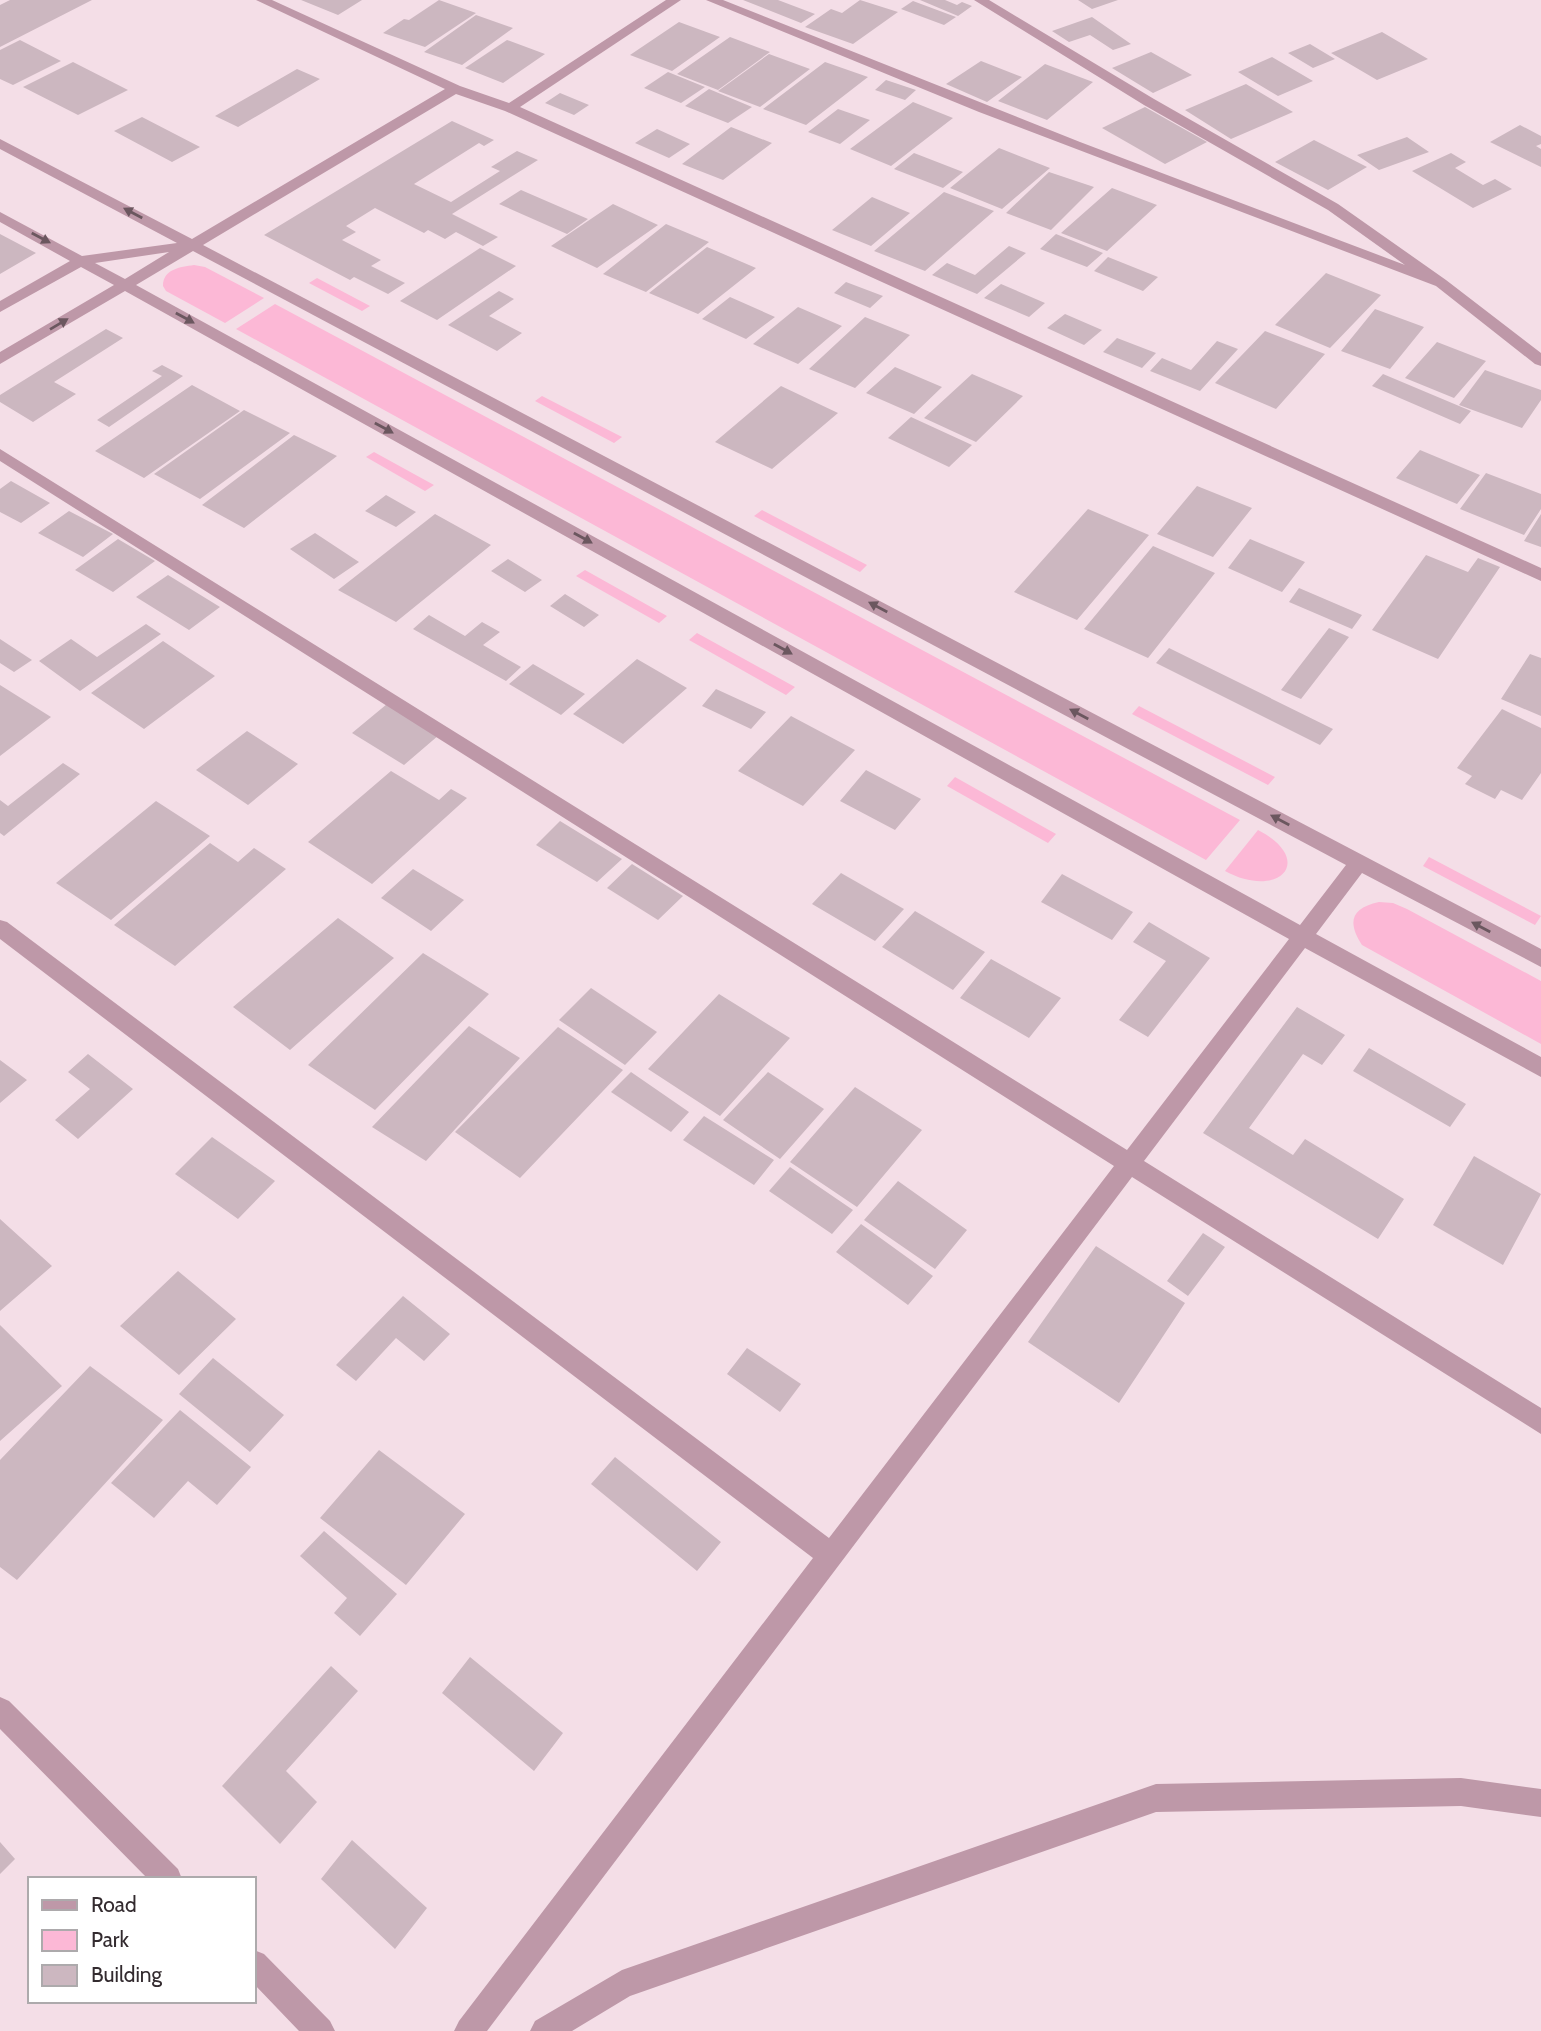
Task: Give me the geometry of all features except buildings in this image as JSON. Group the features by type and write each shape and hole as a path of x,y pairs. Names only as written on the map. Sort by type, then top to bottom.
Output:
{"street":[{"path":"262,0 455,89 510,108 1541,575"},
{"path":"510,108 675,0"},
{"path":"712,0 958,101 1441,283"},
{"path":"980,0 1149,102 1333,207 1441,283 1541,361"},
{"path":"0,359 455,89"},
{"path":"0,143 1541,959"},
{"path":"0,216 1541,1068"},
{"path":"0,307 82,260 193,245"},
{"path":"0,454 1541,1422"},
{"path":"469,2031 1359,862"},
{"path":"0,928 831,1556"},
{"path":"0,1710 166,1877"},
{"path":"545,2031 622,1984 1156,1798 1461,1792 1541,1803"},
{"path":"256,1967 320,2031"}],"green space":[{"path":"194,265 205,267 264,298 225,323 166,291 163,286 169,272"},
{"path":"317,278 370,306 362,311 309,283"},
{"path":"275,304 1240,820 1206,860 236,329"},
{"path":"542,396 622,437 614,443 535,401"},
{"path":"374,452 434,485 425,491 366,457"},
{"path":"762,510 867,565 860,572 754,516"},
{"path":"585,570 667,616 659,623 576,576"},
{"path":"697,633 795,687 786,695 689,640"},
{"path":"1139,706 1275,777 1268,785 1132,714"},
{"path":"955,777 1056,834 1048,843 947,786"},
{"path":"1258,830 1276,842 1285,854 1287,864 1284,873 1274,879 1261,881 1244,879 1225,871"},
{"path":"1429,857 1541,916 1535,925 1423,866"},
{"path":"1379,902 1393,903 1407,909 1541,981 1541,1044 1362,945 1354,929 1354,917 1362,908"}]}
